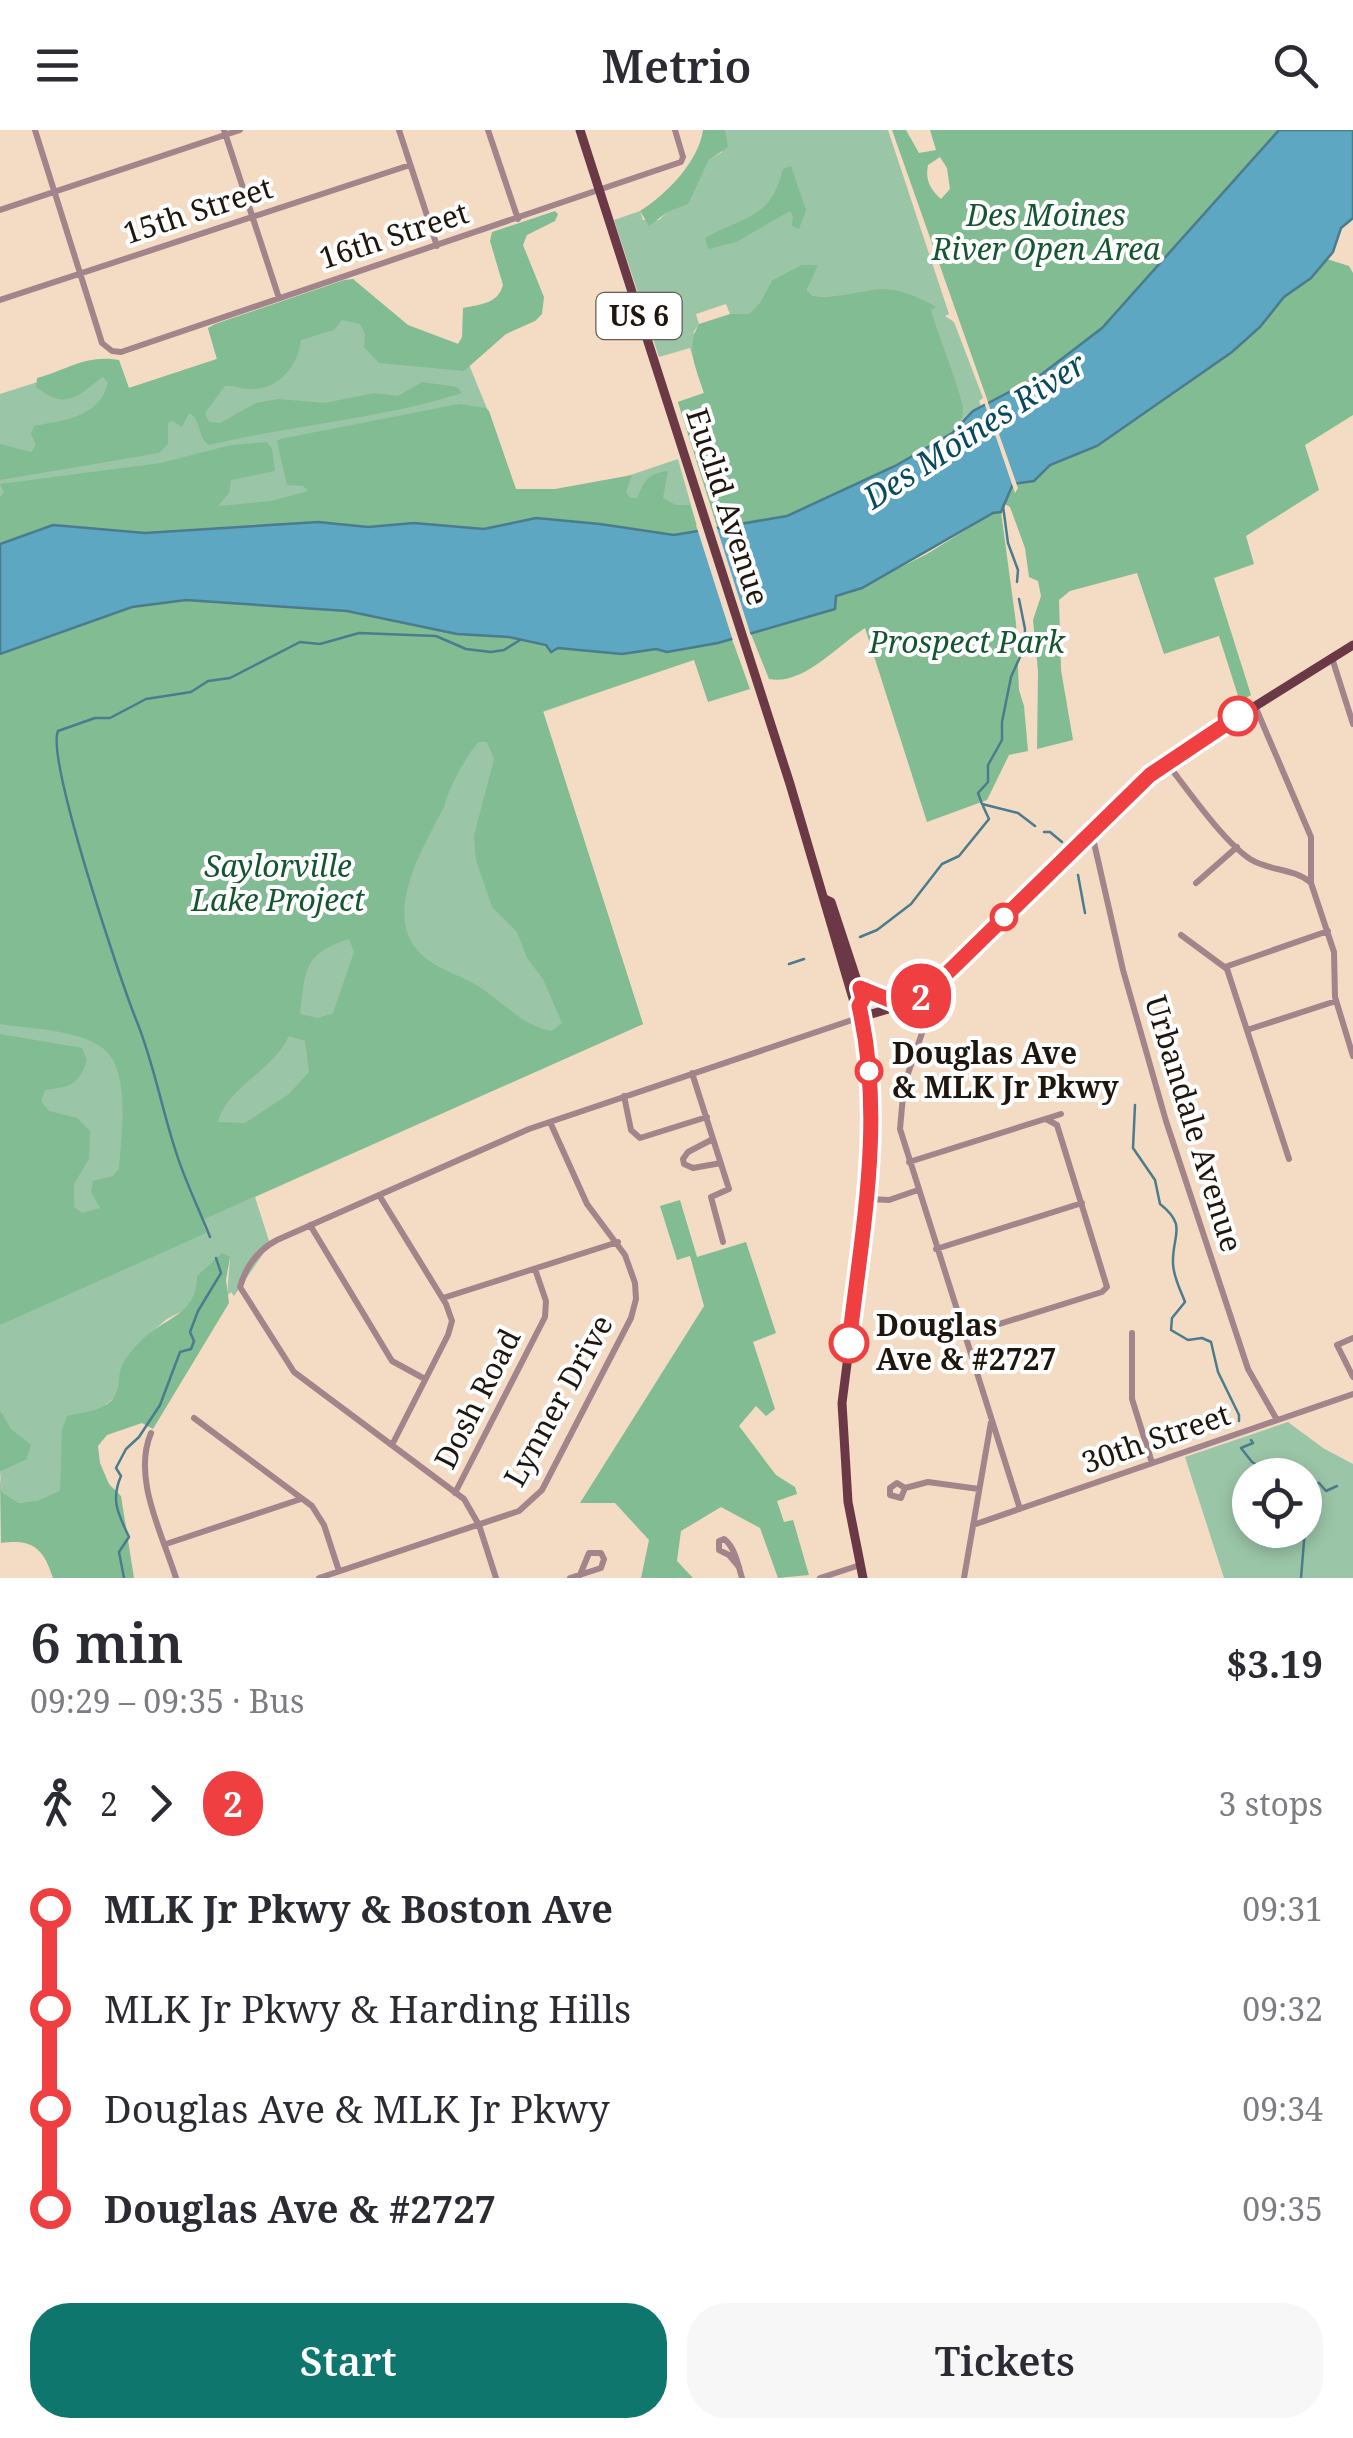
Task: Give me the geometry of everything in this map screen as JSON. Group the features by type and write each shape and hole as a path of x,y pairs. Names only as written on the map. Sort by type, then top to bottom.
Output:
{"main road":[{"name":"Euclid Avenue","path":"580,130 860,1012"},
{"path":"860,1012 902,1005 930,990 1166,762 1353,646"},
{"name":"Euclid Avenue","path":"824,899 831,902 860,988 860,1012"},
{"path":"860,988 902,1005"},
{"name":"US 6","path":"860,1012 871,1090 869,1199 842,1403 848,1502 863,1578"}],"street":[{"path":"36,130 82,273"},
{"path":"0,210 224,132 240,130"},
{"path":"398,130 436,246"},
{"path":"488,130 518,219"},
{"name":"16th Street","path":"82,273 102,343 121,352 681,162 675,130"},
{"path":"224,132 279,298"},
{"name":"15th Street","path":"0,300 410,165"},
{"path":"1332,658 1353,724"},
{"path":"1255,706 1311,837 1311,883 1334,952 1336,1001 1349,1031 1353,1056"},
{"path":"1166,762 1254,862 1300,875 1311,883"},
{"name":"Urbandale Avenue","path":"1092,832 1122,970 1166,1121 1243,1354 1277,1420"},
{"path":"1196,882 1237,847"},
{"path":"1226,966 1328,931"},
{"path":"1181,935 1226,966 1289,1159"},
{"path":"930,990 929,1013 902,1095 900,1129 1020,1510"},
{"path":"1247,1030 1336,1001"},
{"path":"496,1578 473,1511 455,1493 288,1367 242,1292 241,1280 265,1246 379,1194 550,1122 860,1012"},
{"path":"692,1073 729,1189 711,1197 723,1242"},
{"path":"624,1096 631,1130 640,1138 707,1118"},
{"path":"909,1162 1061,1114"},
{"path":"964,1336 1102,1292 1107,1282 1057,1124 1046,1119"},
{"name":"Lynner Drive","path":"320,1578 520,1511 539,1495 616,1350 636,1298 632,1269 618,1242 587,1204 550,1122"},
{"path":"714,1139 684,1155 684,1164 693,1168 721,1163"},
{"path":"869,1199 889,1200 918,1190"},
{"path":"379,1194 450,1312 450,1330 392,1446"},
{"path":"936,1248 1082,1203"},
{"path":"310,1225 392,1361 425,1379"},
{"path":"443,1298 618,1242"},
{"name":"Dosh Road","path":"455,1493 545,1316 546,1301 535,1269"},
{"path":"1132,1333 1132,1399 1152,1464"},
{"path":"1353,1338 1337,1345 1353,1377"},
{"name":"30th Street","path":"973,1526 1353,1394"},
{"path":"194,1418 312,1506 324,1525 339,1572"},
{"path":"964,1578 991,1421"},
{"path":"151,1432 143,1470 176,1578"},
{"path":"905,1488 928,1482 979,1489"},
{"path":"166,1544 302,1499"},
{"path":"820,1578 860,1565"},
{"path":"738,1567 742,1578"},
{"path":"570,1578 580,1575"}],"green space":[{"path":"703,130 725,130 728,147 709,160 688,204 649,226 640,211 680,176 695,153"},
{"path":"725,130 888,130 949,314 945,316 954,322 983,398 979,401 981,406 952,432 717,526 678,402 704,393 690,348 659,357 614,220 640,211 643,220 659,220 687,204 709,160 722,152","holes":["801,265 817,265 807,290 813,296 838,297 693,333 699,324 696,314 726,304 730,314 749,315 760,304 772,280"]},
{"name":"Des Moines River Open Area","path":"892,130 906,130 919,153 936,150 930,130 1279,130 1102,328 1038,377 988,402","holes":["940,157 947,168 950,189 941,199 929,184 928,165"]},
{"path":"791,166 806,210 799,229 792,226 790,211 736,242 708,249 705,238 764,207 783,169"},
{"path":"555,211 555,221 527,235 523,245 544,297 542,314 506,334 464,371 379,363 364,347 365,334 360,324 342,320 334,330 301,340 296,359 278,381 260,388 225,386 205,413 209,422 220,423 256,403 278,399 325,403 374,393 398,396 422,382 457,387 462,393 400,409 209,445 189,413 182,427 172,421 168,423 168,444 159,453 0,480 0,444 31,452 36,445 31,434 34,426 89,410 97,404 108,383 103,377 79,395 64,399 36,387 37,378 86,361 119,360 129,388 217,359 208,328 215,324 344,280 353,279 408,325 458,344 463,308 493,300 503,285 490,241 492,232"},
{"name":"Prospect Park","path":"1327,259 1349,266 1353,273 1353,415 1305,445 1319,490 1246,536 1254,564 1214,578 1251,695 1240,702 1219,636 1164,654 1137,573 1070,591 1059,600 1061,670 1073,740 1037,749 1038,671 1033,620 1041,596 1038,581 1029,577 1025,548 1010,507 1005,504 1012,484 1034,481 1050,465 1163,400 1204,370 1284,297 1311,278"},
{"path":"801,265 818,265 807,290 813,296 885,289 936,307 931,310 959,393 962,417 952,432 895,465 787,516 717,526 678,402 704,393 693,358 695,333 699,324 730,314 749,314 772,280"},
{"path":"353,279 379,315 461,345 490,416 521,512 678,459 698,530 550,521 264,527 0,544 0,394 103,361 129,388 217,359 208,328"},
{"path":"459,404 489,411 516,489 555,489 632,475 626,492 630,498 637,498 647,479 668,471 663,498 676,505 690,505 698,530 674,535 536,518 484,529 414,523 368,527 318,522 145,533 53,525 0,544 0,497 4,492 0,484 161,463 231,445 267,442 275,471 231,480 229,493 218,506 271,501 308,491 303,486 287,485 277,441 280,439"},
{"path":"1001,512 1028,751 1009,755 987,800 927,822 865,628 820,662 782,680 769,679 751,634 835,609 835,596 847,594 927,554 993,513"},
{"name":"Saylorville Lake Project","path":"186,600 347,611 457,634 509,637 547,645 556,651 558,648 665,652 732,639 750,689 708,702 694,660 543,711 643,1024 202,1220 206,1233 0,1325 0,1034 82,1048 87,1060 81,1075 67,1086 45,1090 41,1101 49,1111 77,1118 90,1131 89,1159 74,1184 74,1207 82,1213 100,1208 91,1192 93,1181 113,1176 119,1169 122,1104 117,1070 101,1047 66,1033 0,1024 0,654 132,607","holes":["479,742 487,742 494,759 474,836 476,860 492,907 517,932 527,958 543,979 562,1023 552,1031 523,1020 481,988 427,960 409,938 405,900 410,880 459,772","349,939 354,952 333,1013 318,1018 300,1014 310,965 334,945","289,1036 305,1041 309,1072 289,1094 245,1123 218,1122 230,1099 281,1049"]},
{"name":"Saylorville Lake Project","path":"509,637 677,665 543,712 643,1024 255,1197 270,1244 234,1296 231,1292 227,1296 230,1257 197,1292 188,1308 148,1335 122,1365 116,1396 102,1408 63,1466 60,1490 39,1500 19,1503 2,1492 0,1472 26,1460 0,1410 0,654"},
{"path":"680,1200 697,1257 746,1242 776,1333 753,1342 775,1409 766,1416 756,1406 739,1426 776,1475 795,1487 797,1494 777,1501 784,1522 793,1520 809,1575 778,1578 760,1528 721,1507 681,1531 677,1561 693,1578 641,1578 649,1540 615,1503 580,1503 704,1306 690,1256 677,1260 660,1206"},
{"path":"222,1253 230,1257 226,1280 229,1303 153,1429 142,1423 107,1435 98,1446 109,1484 121,1496 134,1578 53,1578 35,1547 21,1542 1,1543 0,1477 2,1492 19,1503 39,1500 60,1490 62,1430 67,1416 97,1409 112,1400 128,1355 147,1335 185,1308 195,1290 197,1276"},
{"path":"0,1410 11,1429 31,1445 26,1460 0,1472"},
{"path":"1288,1422 1353,1464 1353,1578 1224,1578 1185,1457"}],"water":[{"name":"Des Moines River","path":"1279,130 1353,130 1353,218 1341,228 1333,252 1311,278 1284,297 1260,327 1232,352 1097,446 1050,465 1034,481 1013,484 1001,512 862,588 836,596 835,609 718,643 667,652 656,649 622,654 558,648 551,652 546,645 509,637 457,634 347,611 186,600 132,607 0,654 0,544 53,525 145,533 318,522 368,527 414,523 484,529 536,518 674,535 787,516 895,466 952,433 973,411 1038,377 1102,328"}],"pier":[{"path":"986,397 1018,488 1015,493 983,399"},
{"path":"715,522 752,639 734,644 696,525"}],"waterway":[{"path":"1003,506 1008,543 1018,570 1017,582"},
{"path":"1019,599 1024,648 1011,677 1002,740 988,765 988,782 978,793 982,804 1018,813 1035,826"},
{"path":"210,1237 180,1163 87,872 63,783 58,731 95,718 110,718 146,699 191,692 208,681 230,678 300,642 320,644 359,633 436,636 466,649 491,652 504,650 520,640"},
{"path":"860,937 877,930 911,904 942,864 959,856 989,819 983,806"},
{"path":"1044,832 1062,842"},
{"path":"1078,875 1085,913"},
{"path":"789,964 804,959"},
{"path":"1135,1105 1133,1148 1155,1180 1160,1204 1174,1219 1177,1231 1173,1268 1185,1302 1172,1318 1171,1330 1188,1340 1202,1338 1211,1342 1218,1372 1239,1421"},
{"path":"124,1578 119,1552 129,1537 117,1508 121,1476 116,1468 160,1405 180,1352 191,1349 194,1341 190,1332 198,1311 221,1273 216,1258"},
{"path":"1249,1458 1241,1448 1253,1443 1251,1440"},
{"path":"1322,1486 1326,1491 1337,1486"},
{"path":"1301,1578 1303,1548"}],"bus line":[{"name":"2","path":"849,1343 869,1199 871,1154 871,1090 860,988 902,1005 930,990 1150,775 1238,716"}],"place":[{"name":"Douglas Ave & MLK Jr Pkwy","path":"869,1071"},
{"name":"Douglas Ave & #2727","path":"849,1343"}]}
